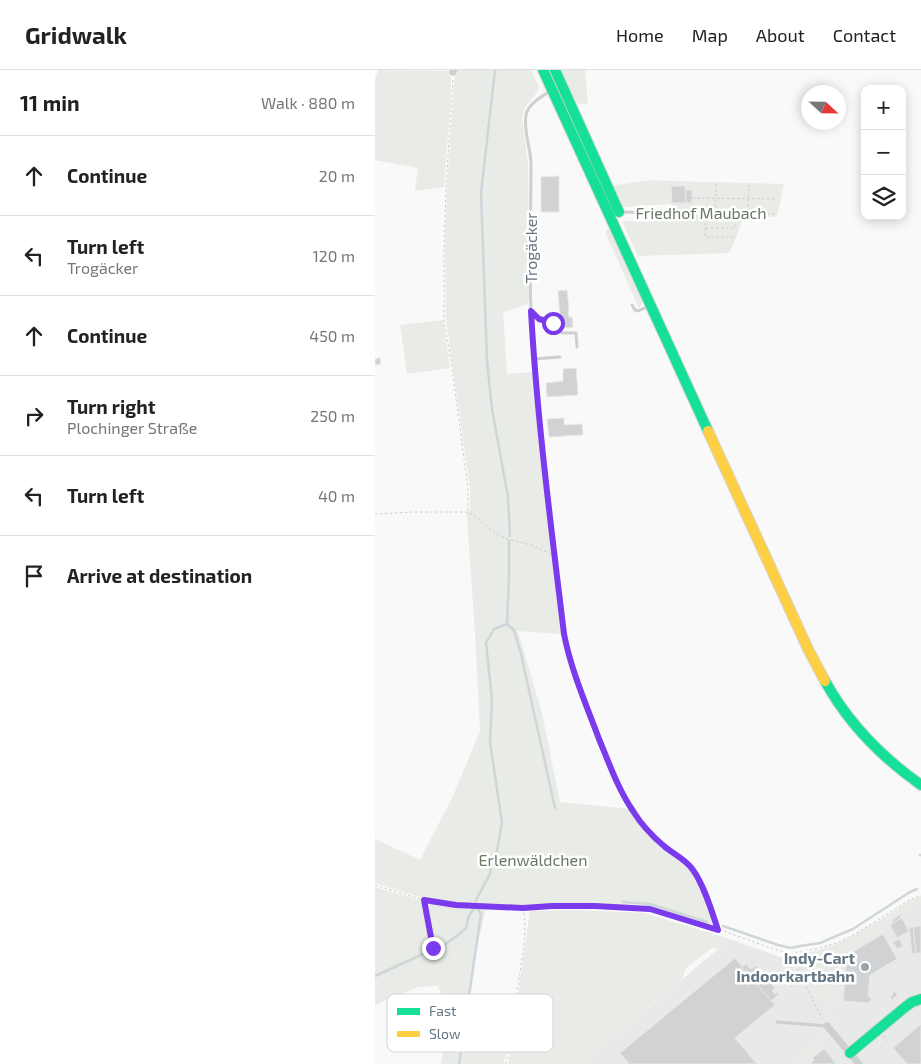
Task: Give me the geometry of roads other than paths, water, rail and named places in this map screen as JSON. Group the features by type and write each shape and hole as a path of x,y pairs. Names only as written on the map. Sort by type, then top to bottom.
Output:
{"main road":[{"path":"543,70 808,649 829,688 856,727 885,756 921,785"},
{"path":"555,70 619,212"},
{"path":"850,1053 898,1012 912,1002 921,999"}],"street":[{"path":"827,1026 859,1064"}],"lane":[{"name":"Trogäcker","path":"542,448 531,333 531,161 525,125 526,114 532,105 552,90"},
{"path":"619,212 640,214 671,212"},
{"path":"631,305 638,311 650,305"},
{"path":"531,311 539,319 553,323 562,333 576,333 577,347"},
{"path":"534,359 561,357"},
{"path":"777,1022 827,1026"}],"waterway":[{"path":"495,70 481,193 487,361 492,409 508,497 510,536"},
{"path":"476,901 490,874 497,851 502,822 490,742 492,700 486,643 494,629 507,624 509,541"},
{"path":"507,624 514,630 521,654 555,808"},
{"path":"723,926 791,948 820,943 853,929 917,889"},
{"path":"623,902 650,904 707,922"},
{"path":"375,976 440,948 466,928 468,918 474,908 477,908 481,914 469,994"},
{"path":"459,1064 461,1052"}],"place":[{"name":"Indy-Cart Indoorkartbahn","path":"865,967"}],"park label":[{"name":"Friedhof Maubach","path":"701,213"},
{"name":"Erlenwäldchen","path":"533,860"}]}
